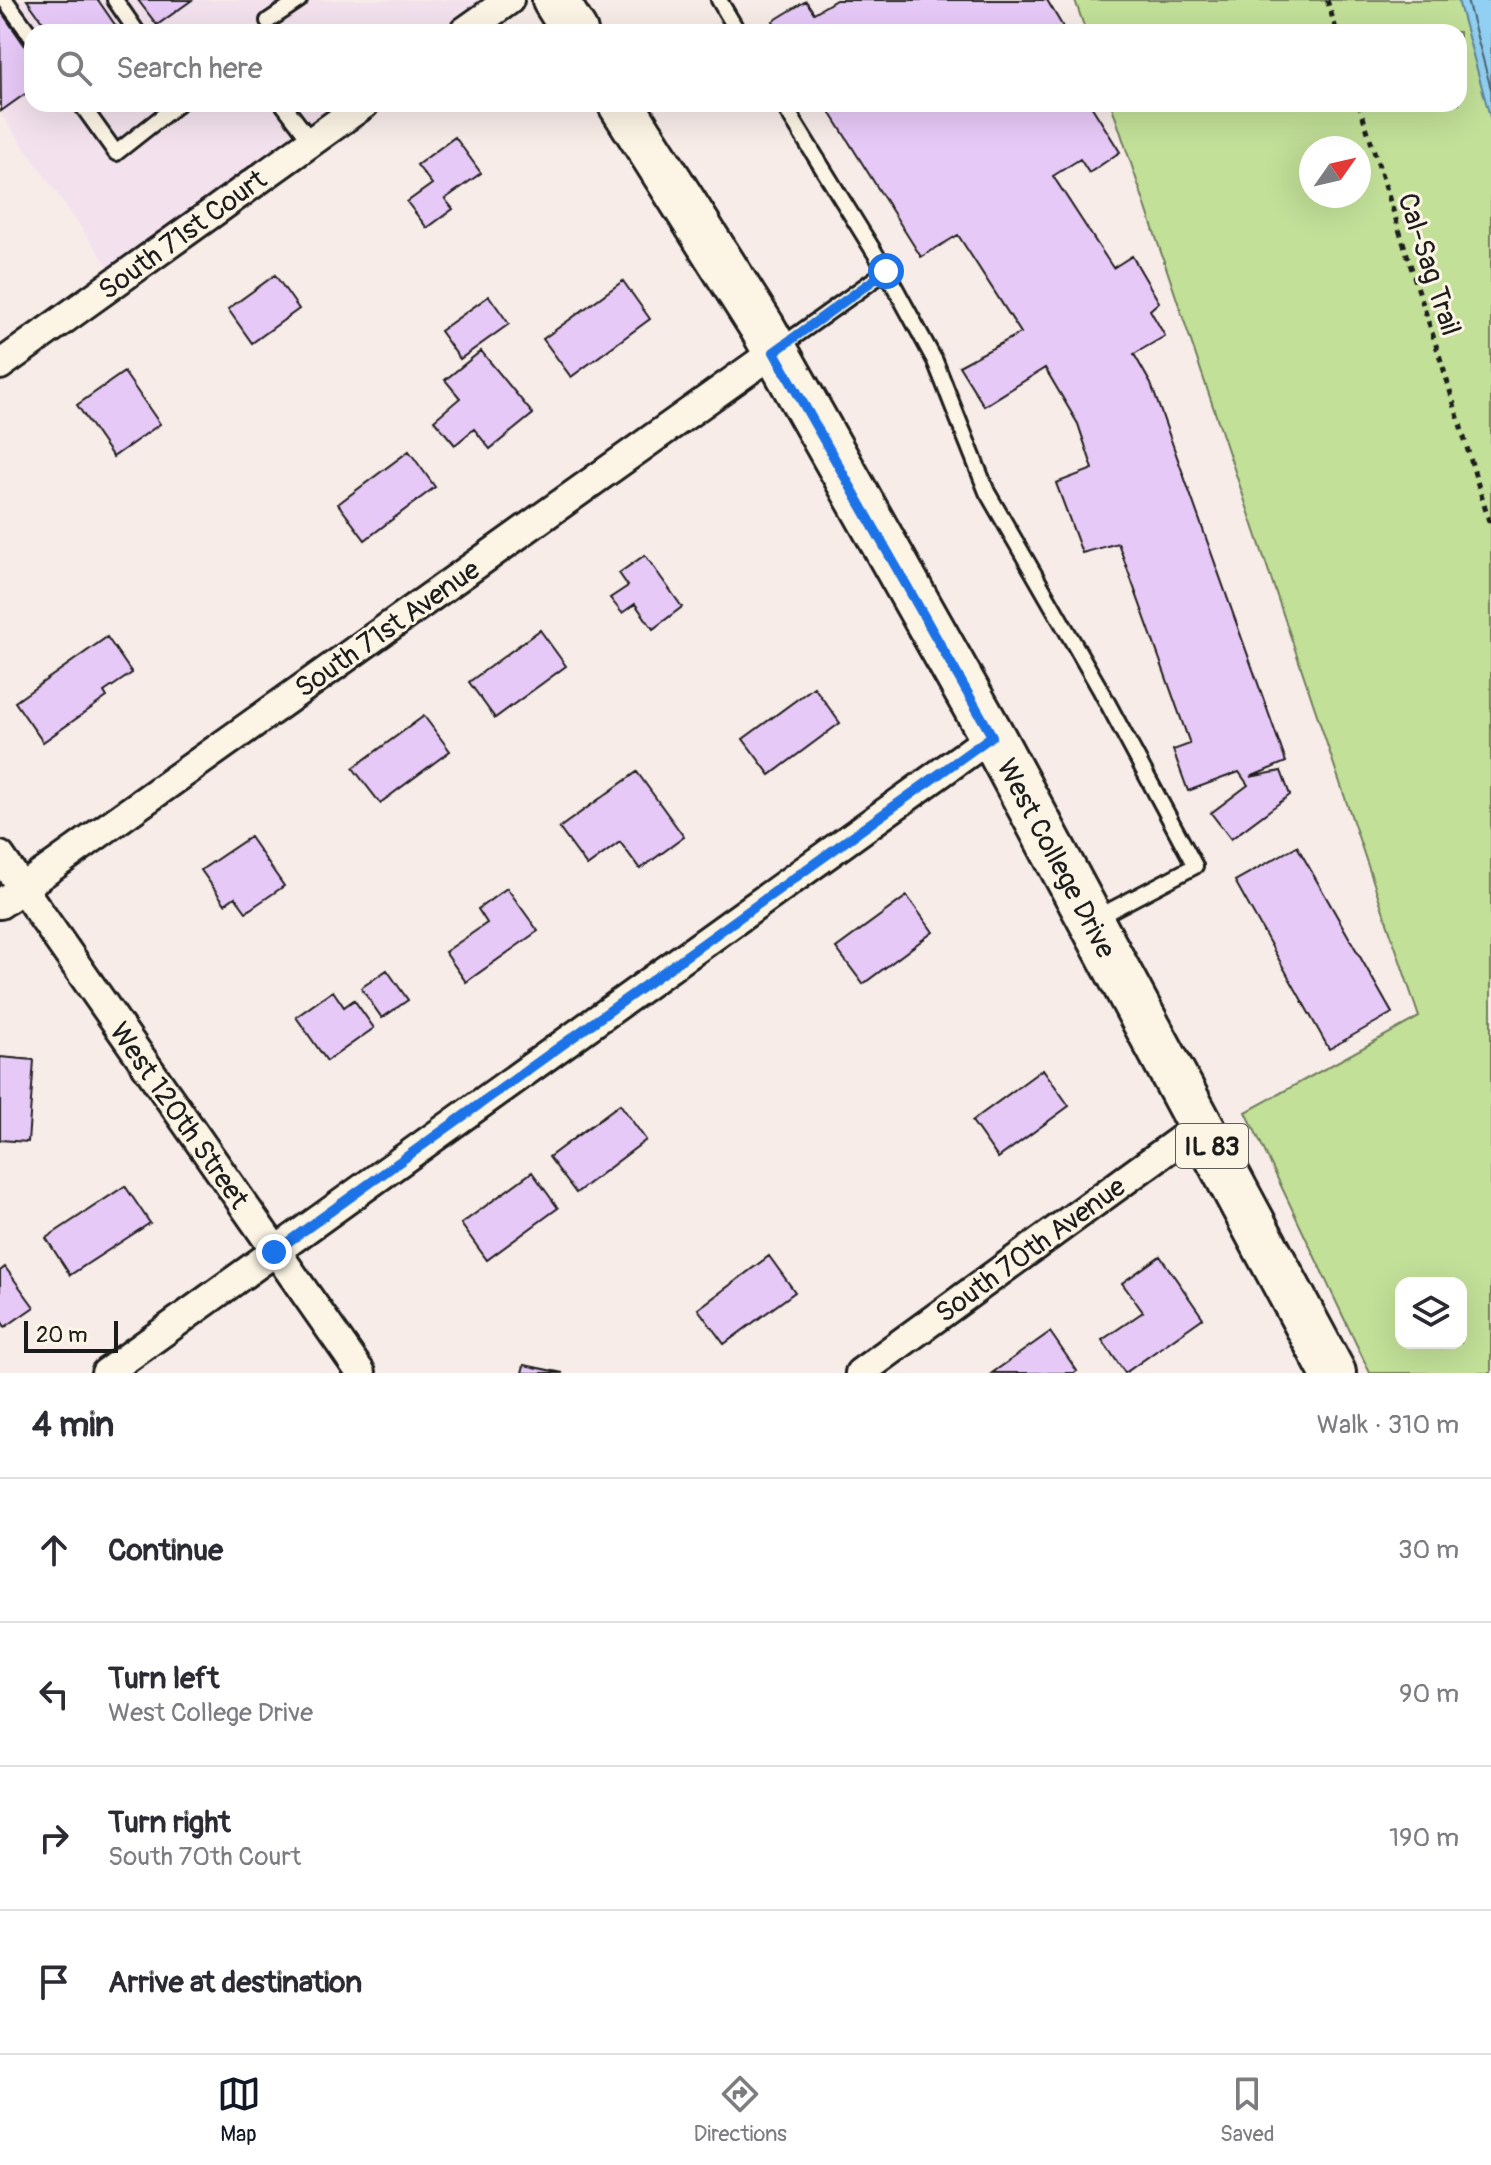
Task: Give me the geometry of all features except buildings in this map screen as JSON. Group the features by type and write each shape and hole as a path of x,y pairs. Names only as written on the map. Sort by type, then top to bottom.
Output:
{"main road":[{"path":"555,0 570,24"},
{"name":"West College Drive","path":"626,112 762,327 992,736 1333,1373"}],"street":[{"path":"475,24 509,0"},
{"name":"South 71st Court","path":"0,365 353,112"},
{"name":"South 71st Avenue","path":"11,896 774,352"},
{"path":"106,1373 992,736"},
{"name":"West 120th Street","path":"0,856 11,896 361,1373"},
{"name":"South 70th Avenue","path":"860,1373 1201,1125"}],"lane":[{"path":"5,0 24,26"},
{"path":"115,0 132,24"},
{"path":"268,21 299,0"},
{"path":"719,0 733,24"},
{"path":"87,112 116,153 168,112"},
{"path":"289,112 311,141"},
{"path":"788,112 886,271 935,361 987,492 1100,689 1195,866 1091,921"},
{"path":"774,352 886,271"}],"path":[{"path":"1327,0 1334,24"},
{"name":"Cal-Sag Trail","path":"1362,112 1491,528"}],"shaded area":[{"path":"0,0 484,0 450,24 24,24 24,112 328,112 110,269 0,113"}],"green space":[{"path":"1075,0 1458,0 1465,24 1083,24"},
{"path":"1467,32 1491,118 1491,1373 1370,1373 1246,1112 1419,1017 1114,112 1467,112"}],"water":[{"path":"1458,0 1491,0 1491,118 1467,24"}],"route":[{"path":"274,1252 992,736 774,352 886,271"}]}
